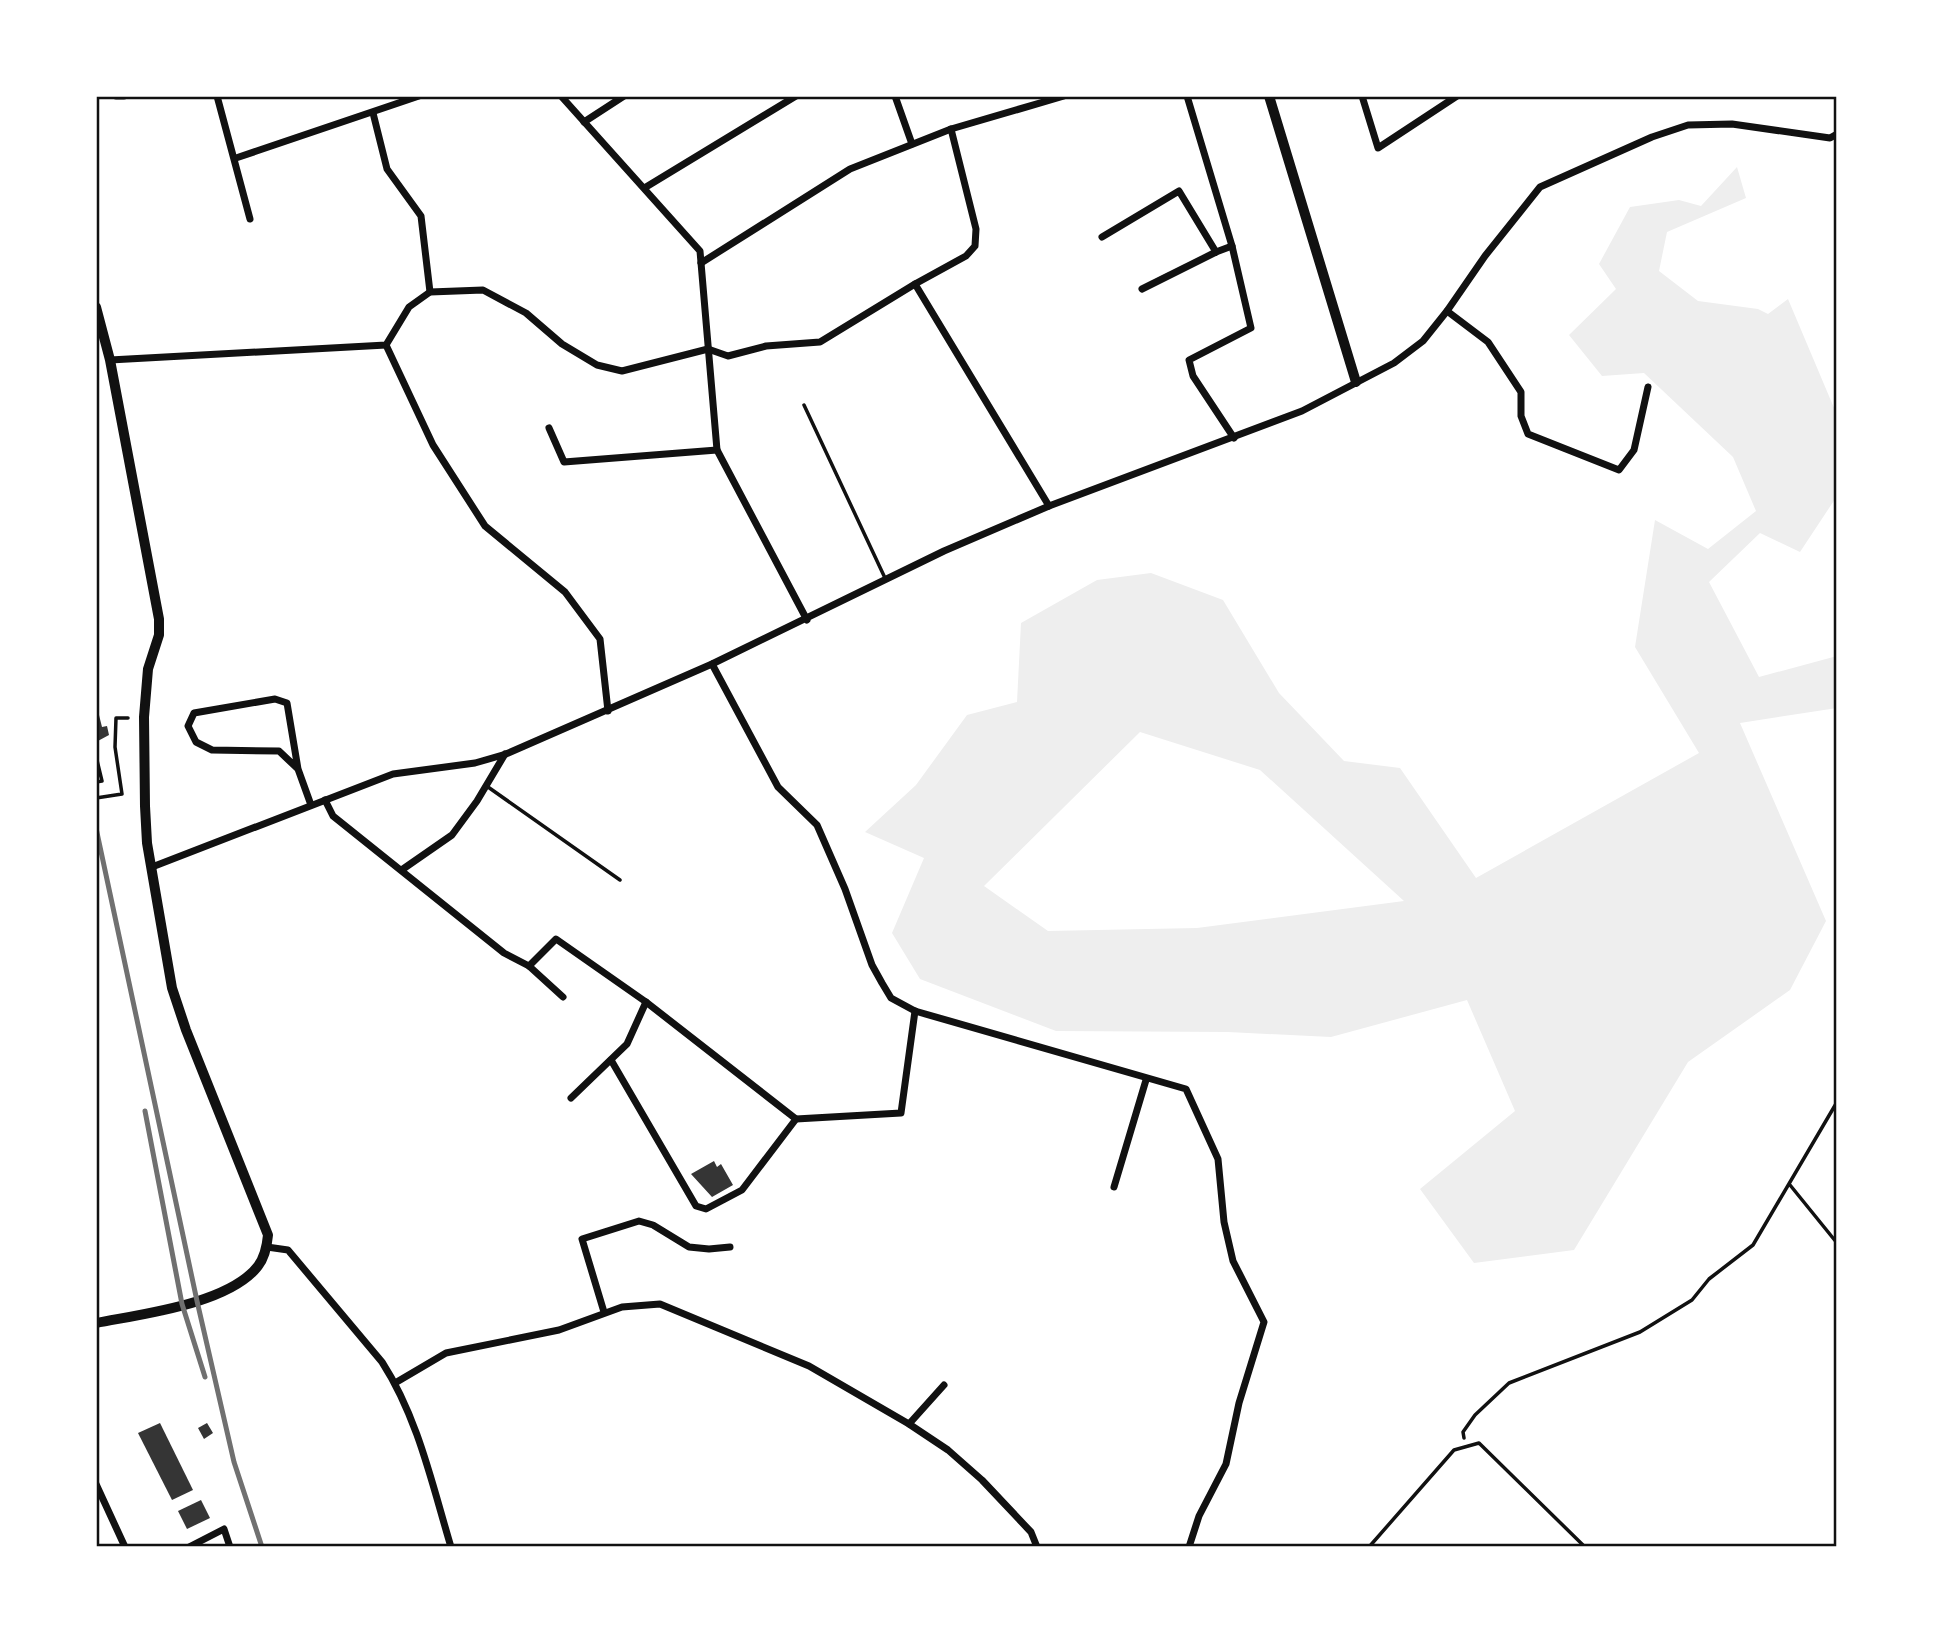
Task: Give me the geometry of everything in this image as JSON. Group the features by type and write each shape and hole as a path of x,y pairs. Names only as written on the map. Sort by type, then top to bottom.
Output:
{"main road":[{"path":"96,307 110,360 159,619 159,635 148,669 143,740 145,806 152,867 177,1009 268,1236 267,1247 257,1267 239,1282 197,1301 96,1323"}],"street":[{"path":"116,96 124,96"},
{"path":"217,96 236,158 250,219"},
{"path":"236,158 419,96"},
{"path":"561,96 646,187 700,251 717,450 807,620"},
{"path":"584,122 624,96"},
{"path":"646,187 796,96"},
{"path":"895,96 912,144"},
{"path":"701,263 850,169 951,129 1064,96"},
{"path":"1187,96 1232,246 1251,328 1189,360 1193,376 1234,438"},
{"path":"1269,96 1356,382"},
{"path":"1362,96 1378,148 1457,96"},
{"path":"373,113 387,169 421,216 430,292"},
{"path":"152,867 393,774 475,763 506,754 712,664 807,620 885,578 1049,506 1302,411 1394,363 1423,341 1540,187 1651,137 1688,125 1732,124 1830,138 1837,134"},
{"path":"386,345 410,307 430,292 483,290 526,313 562,344 597,365 622,371 708,349 728,356 766,346 820,342 967,256 975,246 976,229 951,129"},
{"path":"1102,237 1179,191 1216,252"},
{"path":"1142,289 1232,246"},
{"path":"915,284 1049,506"},
{"path":"1447,312 1488,342 1521,392 1521,415 1528,434 1619,470 1634,450 1648,387"},
{"path":"110,360 386,345"},
{"path":"386,345 433,445 485,526 565,592 600,639 608,711"},
{"path":"549,428 564,462 717,450"},
{"path":"712,664 778,787 817,825 845,889 872,965 891,998 915,1011 1146,1080 1185,1089 1197,1111 1218,1159 1224,1222 1233,1261 1264,1322 1239,1403 1226,1464 1199,1517 1189,1547"},
{"path":"298,769 279,751 212,750 196,742 188,726 194,713 275,699 287,703 298,769 311,805"},
{"path":"403,869 452,835 506,754"},
{"path":"325,800 333,816 403,869 504,953 529,966 563,997"},
{"path":"529,966 555,940 646,1002 796,1119 901,1113 915,1011"},
{"path":"571,1098 627,1044 646,1002"},
{"path":"611,1060 696,1206 706,1209 742,1190 796,1119"},
{"path":"1114,1187 1146,1080"},
{"path":"604,1312 582,1239 639,1221 653,1225 689,1247 730,1247"},
{"path":"267,1247 288,1250 382,1362 395,1383 411,1415 451,1547"},
{"path":"395,1383 446,1353 559,1331 604,1312 660,1304 701,1319 809,1367 909,1424 948,1450 982,1480 1031,1532 1037,1547"},
{"path":"909,1424 944,1385"},
{"path":"96,1484 125,1547"},
{"path":"189,1547 223,1529 230,1547"}],"lane":[{"path":"804,405 885,578"},
{"path":"486,786 621,880"},
{"path":"1369,1547 1454,1450 1479,1443 1586,1547"}],"path":[{"path":"96,798 122,794 115,747 116,718 128,718"},
{"path":"96,756 99,781"},
{"path":"1465,1447 1463,1432 1475,1415 1509,1382 1640,1332 1692,1300 1709,1279 1753,1245 1837,1102"},
{"path":"1790,1184 1837,1243"}],"shaded area":[{"path":"1737,167 1746,198 1667,232 1659,271 1698,301 1758,309 1768,314 1788,299 1837,415 1837,496 1800,552 1760,533 1709,582 1759,677 1837,656 1837,708 1740,723 1826,921 1790,990 1688,1062 1574,1250 1474,1263 1420,1189 1515,1111 1467,1000 1331,1037 1228,1032 1056,1031 920,979 892,933 924,858 865,832 916,785 967,715 1017,702 1021,623 1097,580 1151,573 1223,600 1279,693 1344,761 1400,768 1476,878 1699,753 1635,647 1655,520 1708,549 1756,511 1733,457 1644,373 1602,376 1569,335 1616,289 1599,264 1630,207 1679,200 1701,206","holes":["1140,732 1260,770 1404,901 1197,928 1048,931 984,886"]}],"building":[{"path":"96,703 102,727 107,726 109,735 96,742"},
{"path":"714,1161 717,1167 721,1164 733,1185 712,1197 691,1174"},
{"path":"160,1423 193,1490 172,1500 138,1433"},
{"path":"207,1423 213,1433 204,1439 198,1428"},
{"path":"201,1500 210,1518 187,1529 178,1511"}],"railway":[{"path":"96,828 234,1462 262,1547"},
{"path":"145,1111 182,1304 205,1377"}]}
